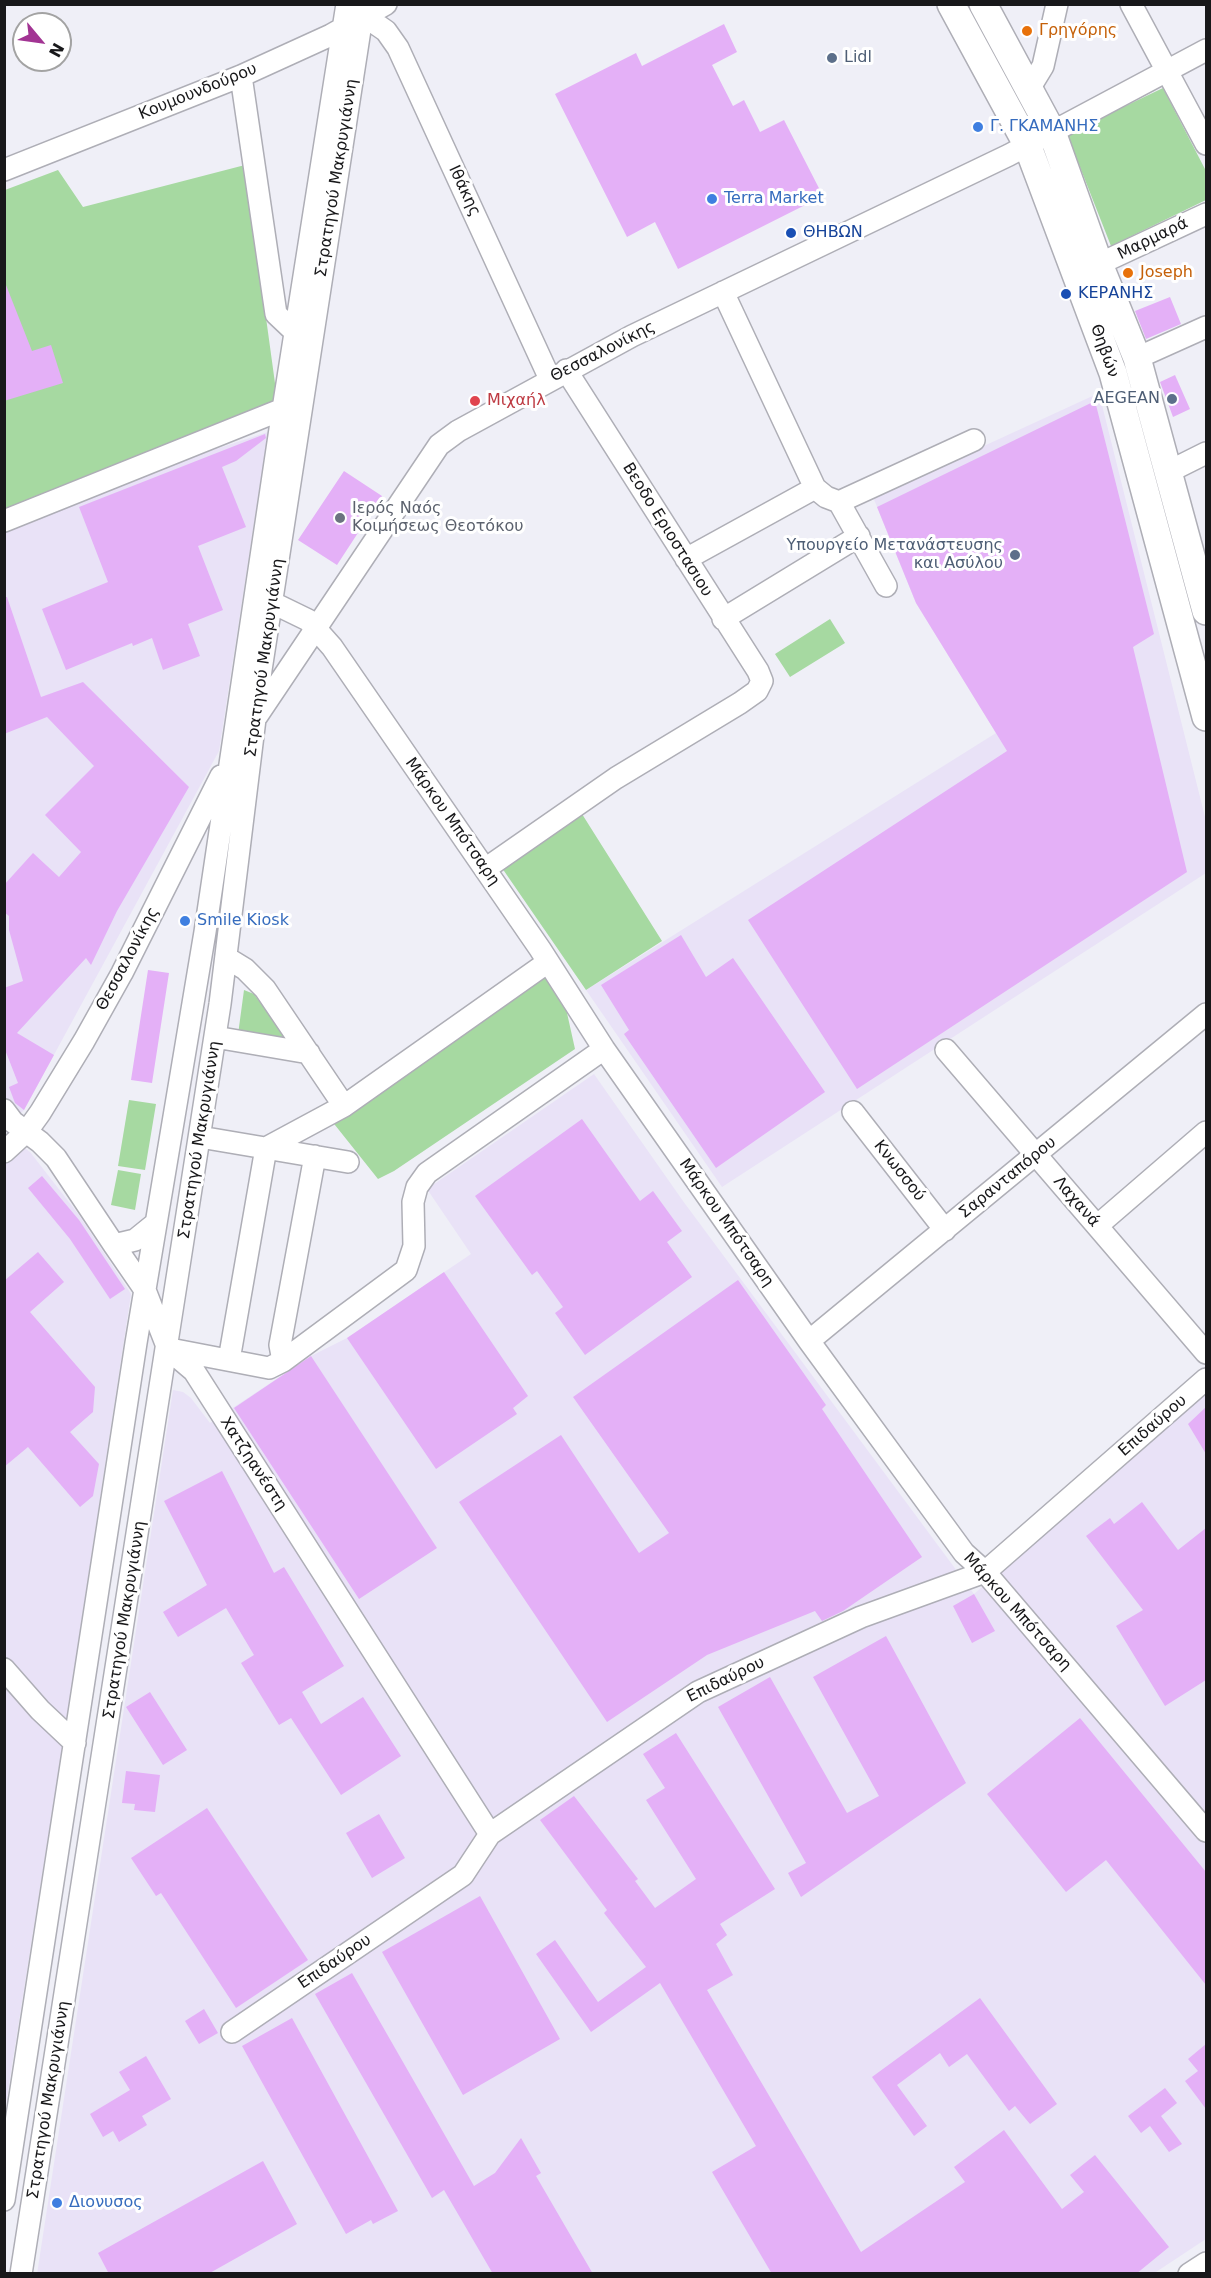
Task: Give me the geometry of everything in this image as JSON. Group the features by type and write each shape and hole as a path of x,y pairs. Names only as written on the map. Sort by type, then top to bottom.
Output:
{"main road":[{"name":"Θηβών","path":"951,4 1027,144 1113,373 1206,717"},
{"name":"Θηβών","path":"983,4 1052,132 1099,264 1137,358 1168,472 1201,573 1206,611"}],"street":[{"name":"Κουμουνδούρου","path":"4,170 241,76 342,29 357,9 386,4"},
{"path":"1029,89 1043,66 1057,4"},
{"path":"1131,4 1206,144"},
{"name":"Στρατηγού Μακρυγιάννη","path":"19,2272 168,1349 227,958 246,718 292,409 357,46 357,9"},
{"name":"Ιθάκης","path":"357,9 386,31 398,48 558,375"},
{"name":"Στρατηγού Μακρυγιάννη","path":"4,2200 136,1343 205,932 231,753 246,718 271,602 292,409 295,332 342,29"},
{"path":"357,46 373,42 398,48"},
{"name":"Θεσσαλονίκης","path":"246,718 318,628 439,445 458,431 558,375 1052,132 1206,50"},
{"path":"241,76 276,314 295,332"},
{"name":"Μαρμαρά","path":"1099,264 1206,214"},
{"path":"723,292 815,488 826,497 839,502 886,586"},
{"path":"1137,358 1206,327"},
{"name":"Βεοδο Εριοστασιου","path":"485,869 616,778 757,691 762,681 758,671 686,559 558,375"},
{"path":"4,521 292,409"},
{"path":"839,502 974,441"},
{"path":"1168,472 1206,453"},
{"path":"686,559 815,488"},
{"path":"723,619 859,536"},
{"name":"Μάρκου Μπότσαρη","path":"271,602 298,614 318,628 332,647 548,962 604,1049 809,1341 964,1553 985,1572 1206,1831"},
{"path":"303,649 316,644 332,647"},
{"name":"Θεσσαλονίκης","path":"4,1152 27,1131 70,1064 122,974 231,753"},
{"path":"227,958 257,979 344,1106"},
{"path":"266,1148 344,1106 548,962"},
{"name":"Σαρανταπόρου","path":"809,1341 1206,1014"},
{"path":"215,1037 309,1053"},
{"path":"136,1343 268,1368 283,1361 406,1270 414,1246 413,1202 417,1187 427,1173 604,1049"},
{"name":"Λαχανά","path":"946,1050 1206,1353"},
{"name":"Χατζηανέστη","path":"4,1110 13,1122 27,1131 56,1158 145,1290 168,1349 194,1371 490,1834"},
{"name":"Κνωσσού","path":"853,1112 945,1230"},
{"path":"1097,1226 1206,1132"},
{"path":"200,1137 348,1162"},
{"path":"229,1360 266,1148"},
{"path":"283,1361 280,1345 315,1156"},
{"path":"114,1245 135,1240 156,1223"},
{"name":"Επιδαύρου","path":"232,2032 463,1875 490,1834 704,1689 861,1617 985,1572 1206,1379"},
{"path":"4,1669 40,1710 75,1743"},
{"path":"1189,2274 1206,2263"}],"shaded area":[{"path":"1099,393 1206,821 1206,873 722,1187 586,990 996,733 916,603 873,497"},
{"path":"268,432 219,751 24,1110 5,1129 5,518"},
{"path":"594,1074 683,1201 974,1594 1206,1394 1206,2239 1153,2274 37,2274 173,1390 183,1392 191,1398 210,1423 311,1356 347,1338 471,1254 427,1189"},
{"path":"5,1134 30,1152 79,1215 131,1294 5,2110"}],"green space":[{"path":"1163,88 1206,171 1206,200 1111,246 1067,134"},
{"path":"245,165 278,405 5,510 5,190 58,170 83,207"},
{"path":"830,619 845,643 790,677 775,654"},
{"path":"582,814 662,941 586,990 502,868"},
{"path":"543,972 565,1004 575,1049 394,1171 378,1179 331,1120"},
{"path":"244,990 254,994 291,1044 237,1042"},
{"path":"129,1100 156,1104 145,1170 118,1166"},
{"path":"118,1170 141,1174 135,1210 111,1205"}],"building":[{"path":"724,24 737,52 712,65 733,106 744,100 760,132 784,120 823,196 678,269 655,222 627,237 555,94 636,53 642,66"},
{"path":"4,280 32,351 51,345 63,383 4,401"},
{"path":"1170,297 1181,324 1146,339 1135,311"},
{"path":"1175,375 1190,409 1173,417 1160,382"},
{"path":"1095,401 1154,634 1133,647 1187,872 857,1089 748,920 1007,751 916,603 877,507"},
{"path":"265,434 266,438 236,461 222,467 246,527 198,546 223,610 188,624 200,656 163,670 152,638 133,646 132,643 66,670 42,609 108,582 79,507"},
{"name":"Ιερός Ναός Κοιμήσεως Θεοτόκου","path":"344,471 382,496 337,565 298,540"},
{"path":"4,597 7,597 41,697 83,682 189,787 117,911 91,965 86,958 17,1033 54,1055 24,1110 15,1103 9,1087 18,1083 4,1047 4,988 23,981 9,930 9,916 4,912 4,885 33,853 59,877 81,852 45,815 94,766 47,717 4,734"},
{"path":"681,935 706,977 733,958 825,1092 716,1168 624,1034 629,1030 601,985"},
{"path":"148,970 169,973 152,1083 131,1080"},
{"path":"582,1119 640,1201 653,1191 682,1231 667,1242 692,1277 585,1355 555,1313 563,1307 537,1271 532,1275 475,1196"},
{"path":"42,1176 79,1220 125,1289 110,1299 70,1239 28,1188"},
{"path":"38,1252 64,1282 30,1312 95,1387 93,1412 70,1432 99,1464 93,1496 80,1507 28,1447 4,1467 4,1281"},
{"path":"444,1272 528,1396 513,1408 517,1414 436,1469 347,1338"},
{"path":"738,1280 826,1405 822,1409 922,1557 843,1611 822,1621 815,1611 707,1655 607,1722 459,1502 561,1435 639,1553 669,1533 573,1397"},
{"path":"311,1356 437,1548 359,1599 234,1408"},
{"path":"1206,1407 1206,1454 1188,1424"},
{"path":"222,1471 274,1573 284,1567 344,1666 302,1692 321,1724 363,1697 401,1756 341,1795 291,1718 279,1725 241,1663 254,1655 226,1608 178,1637 163,1612 207,1585 164,1501"},
{"path":"1142,1502 1178,1550 1206,1528 1206,1680 1165,1706 1116,1626 1143,1610 1086,1536 1110,1518 1114,1524"},
{"path":"974,1594 995,1631 972,1643 953,1606"},
{"path":"886,1636 966,1783 801,1897 788,1873 806,1863 718,1707 770,1677 847,1813 879,1796 813,1677"},
{"path":"150,1692 187,1750 163,1765 126,1707"},
{"path":"1080,1718 1206,1872 1206,1985 1106,1860 1066,1892 987,1794"},
{"path":"676,1733 775,1889 720,1924 727,1935 716,1944 733,1975 707,1990 861,2252 965,2182 954,2167 1004,2130 1062,2209 1084,2192 1070,2175 1095,2155 1169,2247 1136,2274 772,2274 712,2172 756,2146 660,1983 591,2032 536,1954 555,1940 598,2002 646,1967 604,1913 607,1910 540,1820 574,1796 638,1879 635,1881 655,1908 696,1879 646,1800 665,1788 643,1754"},
{"path":"126,1771 160,1775 155,1812 134,1810 135,1804 122,1803"},
{"path":"207,1808 308,1960 236,2008 161,1893 156,1896 131,1858"},
{"path":"379,1814 405,1858 372,1878 346,1833"},
{"path":"480,1896 560,2039 463,2095 382,1952"},
{"path":"352,1973 474,2186 495,2173 521,2138 541,2173 536,2176 593,2274 493,2274 444,2190 432,2198 315,1994"},
{"path":"980,1998 1057,2104 1030,2124 1015,2106 1009,2111 967,2054 949,2067 940,2053 897,2085 927,2126 914,2136 872,2077"},
{"path":"204,2009 218,2033 199,2044 185,2021"},
{"path":"292,2018 398,2211 373,2224 371,2220 346,2234 242,2046"},
{"path":"1206,2044 1206,2109 1185,2081 1198,2071 1188,2059"},
{"path":"146,2056 171,2099 142,2116 147,2125 119,2142 113,2131 103,2137 90,2114 130,2090 119,2072"},
{"path":"1165,2088 1177,2103 1161,2116 1182,2144 1169,2152 1150,2126 1141,2133 1128,2116"},
{"path":"263,2161 297,2224 208,2274 109,2274 98,2253"}],"place":[{"name":"Γρηγόρης","path":"1027,31"},
{"name":"Lidl","path":"832,58"},
{"name":"Γ. ΓΚΑΜΑΝΗΣ","path":"978,127"},
{"name":"Terra Market","path":"712,199"},
{"name":"ΘΗΒΩΝ","path":"791,233"},
{"name":"Joseph","path":"1128,273"},
{"name":"ΚΕΡΑΝΗΣ","path":"1066,294"},
{"name":"AEGEAN","path":"1172,399"},
{"name":"Μιχαήλ","path":"475,401"},
{"name":"Ιερός Ναός Κοιμήσεως Θεοτόκου","path":"340,518"},
{"name":"Υπουργείο Μετανάστευσης και Ασύλου","path":"1015,555"},
{"name":"Smile Kiosk","path":"185,921"},
{"name":"Διονυσος","path":"57,2203"}]}
